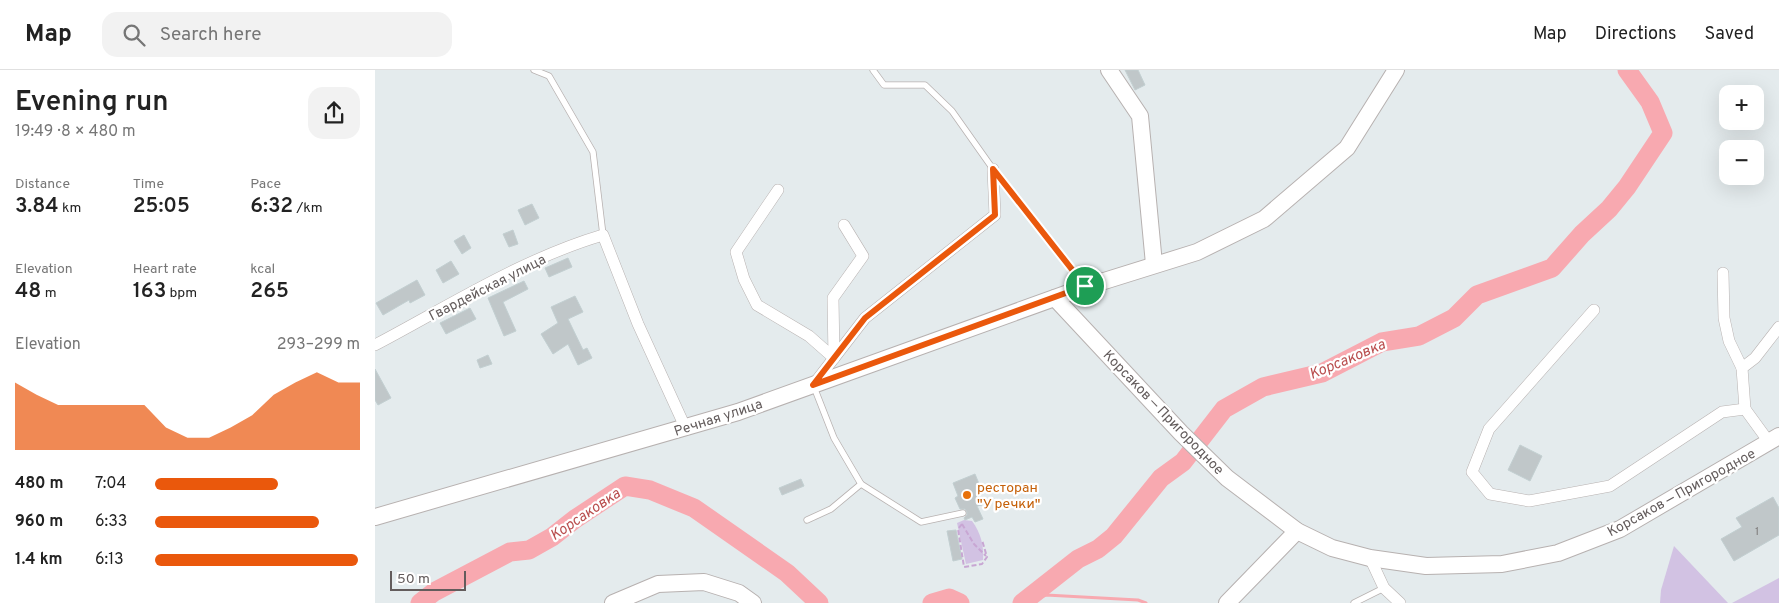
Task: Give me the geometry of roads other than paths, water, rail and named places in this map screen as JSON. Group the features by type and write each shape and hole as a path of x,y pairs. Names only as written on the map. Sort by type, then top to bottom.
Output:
{"main road":[{"path":"1109,70 1140,116 1154,264"},
{"name":"Речная улица","path":"375,518 686,429 1085,286 1197,252 1264,219 1347,148 1396,70"},
{"name":"Корсаков — Пригородное","path":"1055,298 1181,433 1227,478 1297,531 1332,548 1369,558 1426,566 1502,564 1558,553 1620,530 1774,439"},
{"path":"1227,603 1297,531"},
{"path":"613,603 657,584 704,582 739,593 753,603"}],"street":[{"path":"813,385 865,318 995,215 993,169"},
{"path":"778,190 736,252 744,279 757,305 809,336 834,358"},
{"path":"834,358 833,298 863,256 844,225"},
{"name":"Гвардейская улица","path":"375,345 518,268 582,241 603,235"},
{"path":"603,235 638,324 686,429"},
{"path":"1723,273 1724,318 1729,341 1742,368 1745,409 1774,439"},
{"path":"1594,310 1489,429 1473,472 1490,494 1529,501 1610,486 1722,412 1745,409"},
{"path":"1742,368 1755,358 1779,327"},
{"path":"1369,558 1384,588 1400,603"}],"lane":[{"path":"534,70 549,76 593,152 603,235"},
{"path":"873,70 884,85 925,85 952,111 993,169 1085,286"},
{"path":"813,385 834,438 861,484 921,522 961,514"},
{"path":"807,520 831,509 861,484"},
{"path":"1354,603 1384,588"}],"waterway":[{"name":"Корсаковка","path":"1022,603 1078,559 1098,549 1114,536 1161,478 1183,462 1224,409 1263,387 1322,373 1382,342 1419,336 1454,318 1477,295 1552,268 1582,234 1609,209 1627,187 1663,133 1650,102 1627,70"},
{"name":"Корсаковка","path":"420,603 434,592 510,552 529,550 552,537 575,519 625,486 650,490 694,508 787,573 819,603"},
{"path":"1024,603 1046,595 1138,600 1146,603"},
{"name":"Корсаковка","path":"932,603 949,598 960,603"}],"place":[{"name":"ресторан \"У речки\"","path":"967,495"}]}
